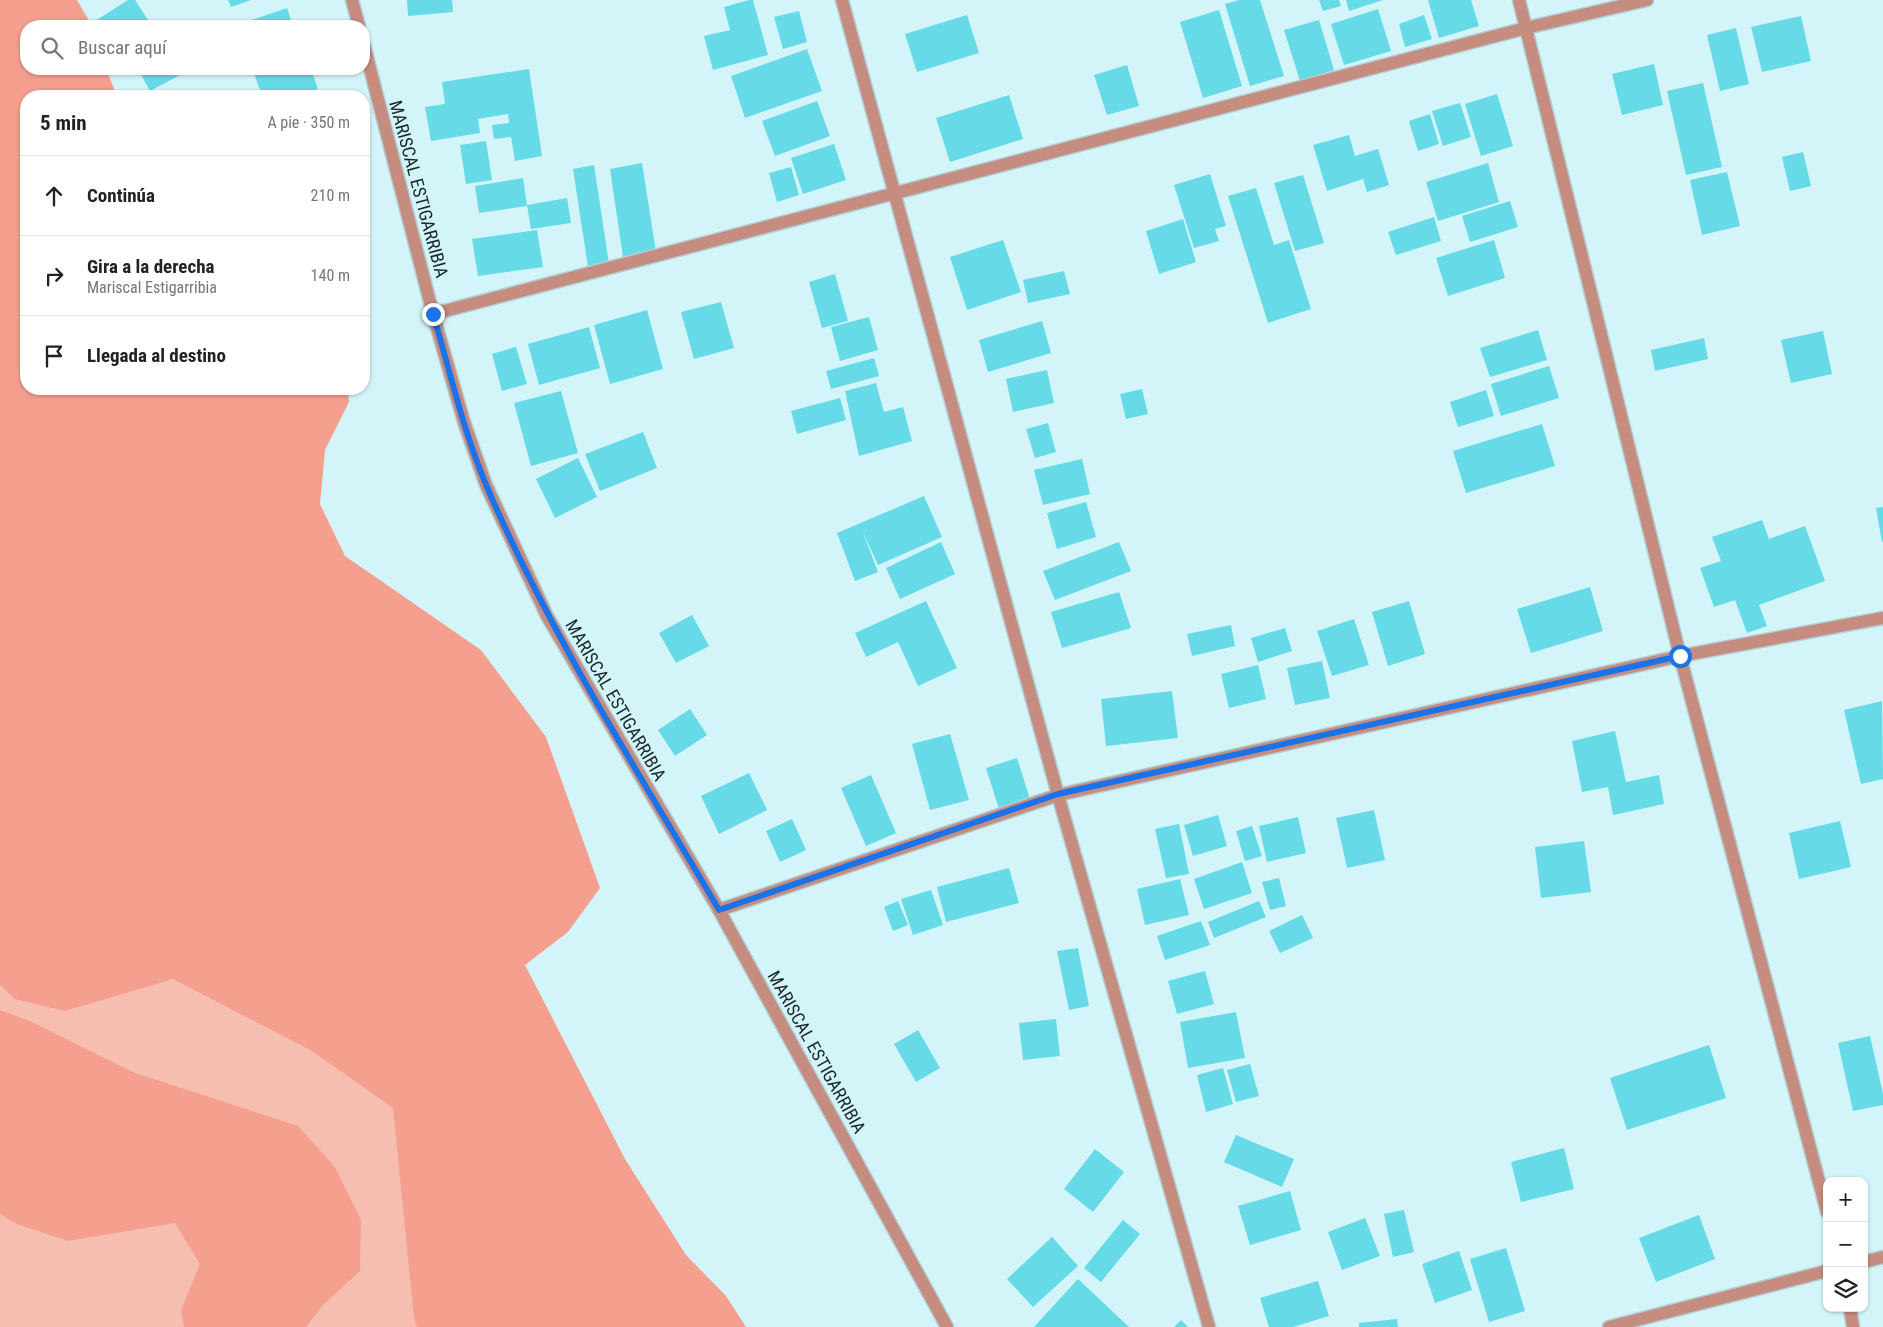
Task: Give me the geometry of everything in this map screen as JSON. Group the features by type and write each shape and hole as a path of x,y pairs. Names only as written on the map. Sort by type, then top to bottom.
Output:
{"street":[{"path":"352,0 357,20"},
{"path":"842,0 1058,794 1209,1327"},
{"path":"1519,0 1680,656 1823,1197"},
{"path":"433,314 1526,28 1647,0"},
{"name":"MARISCAL ESTIGARRIBIA","path":"370,68 433,314 464,422 486,485 547,616 719,910 947,1327"},
{"path":"719,910 1058,794 1680,656 1883,618"},
{"path":"1868,1261 1883,1257"},
{"path":"1609,1327 1823,1272"},
{"path":"1851,1312 1853,1327"}],"shaded area":[{"path":"0,0 77,0 89,20 20,20 20,75 108,75 115,90 20,90 20,395 348,395 349,402 325,450 320,504 345,556 481,650 546,737 600,888 568,932 525,965 625,1159 686,1255 726,1296 746,1327 417,1327 414,1318 393,1108 312,1051 173,979 65,1011 15,999 0,985"},
{"path":"0,572 612,1327 0,1327"},
{"path":"0,1010 32,1022 135,1073 298,1126 335,1167 361,1220 360,1271 322,1306 306,1327 184,1327 181,1310 200,1264 175,1223 68,1241 17,1224 0,1214"}],"building":[{"path":"128,0 135,0 148,20 97,20"},
{"path":"228,0 251,0 231,7"},
{"path":"407,0 452,0 453,12 408,16"},
{"path":"753,0 768,55 713,70 704,36 730,30 724,7"},
{"path":"1239,0 1260,0 1284,76 1250,86 1225,4"},
{"path":"1319,0 1339,0 1341,6 1323,11"},
{"path":"1346,0 1383,0 1349,11"},
{"path":"1428,0 1471,0 1479,26 1439,38"},
{"path":"287,8 291,20 252,20"},
{"path":"1378,9 1391,51 1344,65 1331,24"},
{"path":"1219,10 1242,86 1203,98 1180,22"},
{"path":"799,11 807,42 783,49 774,17"},
{"path":"967,15 979,53 917,72 905,34"},
{"path":"1424,15 1432,39 1405,47 1399,24"},
{"path":"1801,16 1811,61 1762,72 1751,27"},
{"path":"1319,20 1334,70 1300,81 1284,30"},
{"path":"1736,28 1749,84 1720,91 1707,35"},
{"path":"807,49 822,91 745,118 731,76"},
{"path":"1654,64 1663,105 1622,115 1612,74"},
{"path":"1127,65 1139,106 1107,115 1094,75"},
{"path":"529,69 542,156 515,161 511,137 494,139 492,125 509,123 508,114 478,119 480,133 431,141 425,107 445,104 442,82"},
{"path":"141,75 180,75 152,90 149,90"},
{"path":"255,75 313,75 318,89 314,90 260,90"},
{"path":"1703,83 1722,167 1686,175 1667,91"},
{"path":"1497,94 1513,146 1481,156 1465,104"},
{"path":"1009,95 1023,139 950,162 936,118"},
{"path":"817,101 830,136 775,156 762,121"},
{"path":"1460,103 1471,137 1443,146 1432,111"},
{"path":"1430,114 1439,144 1418,151 1409,121"},
{"path":"1349,135 1355,156 1378,149 1389,185 1367,192 1363,179 1327,191 1313,145"},
{"path":"486,141 492,180 466,184 460,145"},
{"path":"834,144 846,180 803,194 791,158"},
{"path":"1803,152 1811,186 1790,191 1782,157"},
{"path":"642,163 656,252 623,257 610,169"},
{"path":"1488,163 1499,202 1438,221 1426,182"},
{"path":"594,165 609,264 588,267 573,169"},
{"path":"791,167 799,195 777,202 769,173"},
{"path":"1727,172 1740,226 1702,235 1690,180"},
{"path":"1210,174 1226,226 1215,229 1219,241 1194,248 1174,185"},
{"path":"1303,175 1324,243 1295,251 1274,183"},
{"path":"523,178 527,206 479,213 475,186"},
{"path":"1256,188 1274,245 1289,240 1311,309 1268,323 1228,196"},
{"path":"567,198 571,223 531,229 527,205"},
{"path":"1510,201 1518,227 1470,242 1462,216"},
{"path":"1434,217 1441,241 1396,255 1388,232"},
{"path":"1183,219 1196,262 1159,274 1146,231"},
{"path":"537,230 543,267 478,276 472,239"},
{"path":"1003,240 1021,292 967,310 950,257"},
{"path":"1494,240 1505,278 1448,296 1436,258"},
{"path":"1064,271 1070,294 1028,303 1023,280"},
{"path":"835,274 848,321 822,328 809,282"},
{"path":"721,302 734,348 694,359 681,312"},
{"path":"647,310 663,369 610,384 594,325"},
{"path":"869,317 878,350 840,361 831,327"},
{"path":"1042,321 1051,353 988,372 979,340"},
{"path":"589,327 600,368 539,385 528,344"},
{"path":"1538,330 1547,360 1490,377 1480,348"},
{"path":"1823,331 1832,374 1791,383 1781,340"},
{"path":"1704,338 1708,359 1655,371 1651,350"},
{"path":"516,347 527,384 502,391 492,354"},
{"path":"874,358 879,376 831,389 826,371"},
{"path":"1549,366 1559,398 1501,416 1491,384"},
{"path":"1047,370 1054,403 1013,412 1006,379"},
{"path":"876,383 884,412 903,407 912,441 859,456 845,391"},
{"path":"1142,389 1148,414 1126,419 1120,394"},
{"path":"1486,390 1494,416 1458,427 1450,402"},
{"path":"561,391 578,453 531,466 514,403"},
{"path":"840,398 846,420 797,434 791,411"},
{"path":"1048,423 1056,452 1035,458 1026,429"},
{"path":"1542,424 1555,466 1466,493 1453,451"},
{"path":"643,432 657,468 600,491 585,454"},
{"path":"578,458 597,497 555,518 536,479"},
{"path":"1082,459 1090,494 1043,505 1034,470"},
{"path":"924,496 942,537 878,565 862,530 878,572 855,581 837,533"},
{"path":"1086,502 1096,537 1057,549 1047,513"},
{"path":"1883,507 1883,542 1882,542 1876,508"},
{"path":"1762,520 1769,539 1805,526 1825,581 1759,605 1767,626 1747,633 1735,600 1714,607 1700,568 1721,561 1712,537"},
{"path":"941,542 955,574 900,599 886,568"},
{"path":"1119,542 1131,571 1055,600 1043,571"},
{"path":"1590,587 1603,631 1531,653 1517,609"},
{"path":"1119,592 1131,628 1062,648 1051,612"},
{"path":"926,601 957,668 918,686 898,642 866,657 855,633"},
{"path":"1409,601 1425,654 1388,666 1372,612"},
{"path":"692,615 709,646 676,663 659,633"},
{"path":"1354,619 1369,665 1332,676 1317,631"},
{"path":"1231,625 1235,646 1192,656 1187,634"},
{"path":"1285,628 1292,651 1258,662 1251,638"},
{"path":"1322,661 1330,698 1295,705 1287,668"},
{"path":"1258,665 1266,699 1229,708 1221,674"},
{"path":"1172,691 1178,738 1106,746 1101,699"},
{"path":"1882,701 1883,779 1861,784 1844,710"},
{"path":"690,709 707,735 675,756 658,730"},
{"path":"1615,731 1626,782 1659,775 1664,804 1613,815 1608,787 1582,792 1572,741"},
{"path":"950,734 969,800 930,810 912,744"},
{"path":"1017,758 1030,799 999,809 986,768"},
{"path":"749,773 767,810 719,834 701,796"},
{"path":"871,775 896,833 866,846 841,788"},
{"path":"1374,810 1385,860 1347,868 1336,818"},
{"path":"1218,815 1227,846 1193,856 1184,825"},
{"path":"1298,817 1306,853 1267,862 1259,826"},
{"path":"792,819 806,850 780,862 766,831"},
{"path":"1840,821 1851,867 1799,879 1789,833"},
{"path":"1179,824 1189,874 1166,878 1155,829"},
{"path":"1252,826 1262,856 1245,861 1236,831"},
{"path":"1584,841 1591,892 1541,898 1535,847"},
{"path":"1242,862 1252,893 1204,909 1194,879"},
{"path":"1009,868 1019,903 946,922 937,887"},
{"path":"1279,878 1286,906 1270,910 1262,882"},
{"path":"1180,879 1189,915 1145,925 1137,889"},
{"path":"931,890 943,925 913,935 901,899"},
{"path":"898,901 908,925 893,931 884,907"},
{"path":"1259,901 1266,917 1214,938 1208,922"},
{"path":"1302,915 1313,938 1280,953 1269,931"},
{"path":"1201,921 1210,945 1165,960 1157,936"},
{"path":"1078,948 1089,1006 1069,1010 1057,951"},
{"path":"1205,971 1214,1004 1177,1014 1168,981"},
{"path":"1236,1012 1245,1058 1188,1068 1180,1022"},
{"path":"1056,1019 1060,1056 1023,1060 1019,1023"},
{"path":"918,1030 940,1068 916,1082 894,1044"},
{"path":"1870,1036 1883,1094 1883,1105 1853,1111 1838,1043"},
{"path":"1709,1045 1726,1098 1627,1130 1610,1078"},
{"path":"1250,1064 1259,1096 1236,1102 1227,1070"},
{"path":"1223,1068 1233,1104 1206,1112 1197,1075"},
{"path":"1236,1135 1294,1159 1282,1187 1224,1162"},
{"path":"1564,1148 1574,1189 1521,1202 1511,1162"},
{"path":"1095,1149 1124,1172 1093,1212 1064,1189"},
{"path":"1290,1191 1301,1230 1250,1245 1238,1206"},
{"path":"1404,1210 1414,1252 1393,1257 1384,1214"},
{"path":"1699,1215 1715,1259 1656,1282 1639,1238"},
{"path":"1365,1218 1380,1256 1342,1270 1328,1232"},
{"path":"1123,1220 1140,1234 1101,1282 1084,1268"},
{"path":"1052,1237 1078,1266 1033,1307 1007,1279"},
{"path":"1506,1248 1525,1311 1489,1322 1470,1259"},
{"path":"1459,1251 1472,1290 1435,1303 1422,1264"},
{"path":"1078,1279 1129,1327 1034,1327"},
{"path":"1318,1281 1329,1316 1293,1327 1269,1327 1260,1298"},
{"path":"1397,1319 1398,1327 1359,1327 1359,1323"},
{"path":"1181,1320 1188,1327 1174,1327"}],"route":[{"path":"433,314 464,422 486,485 547,616 719,910 1058,794 1680,656"}]}
